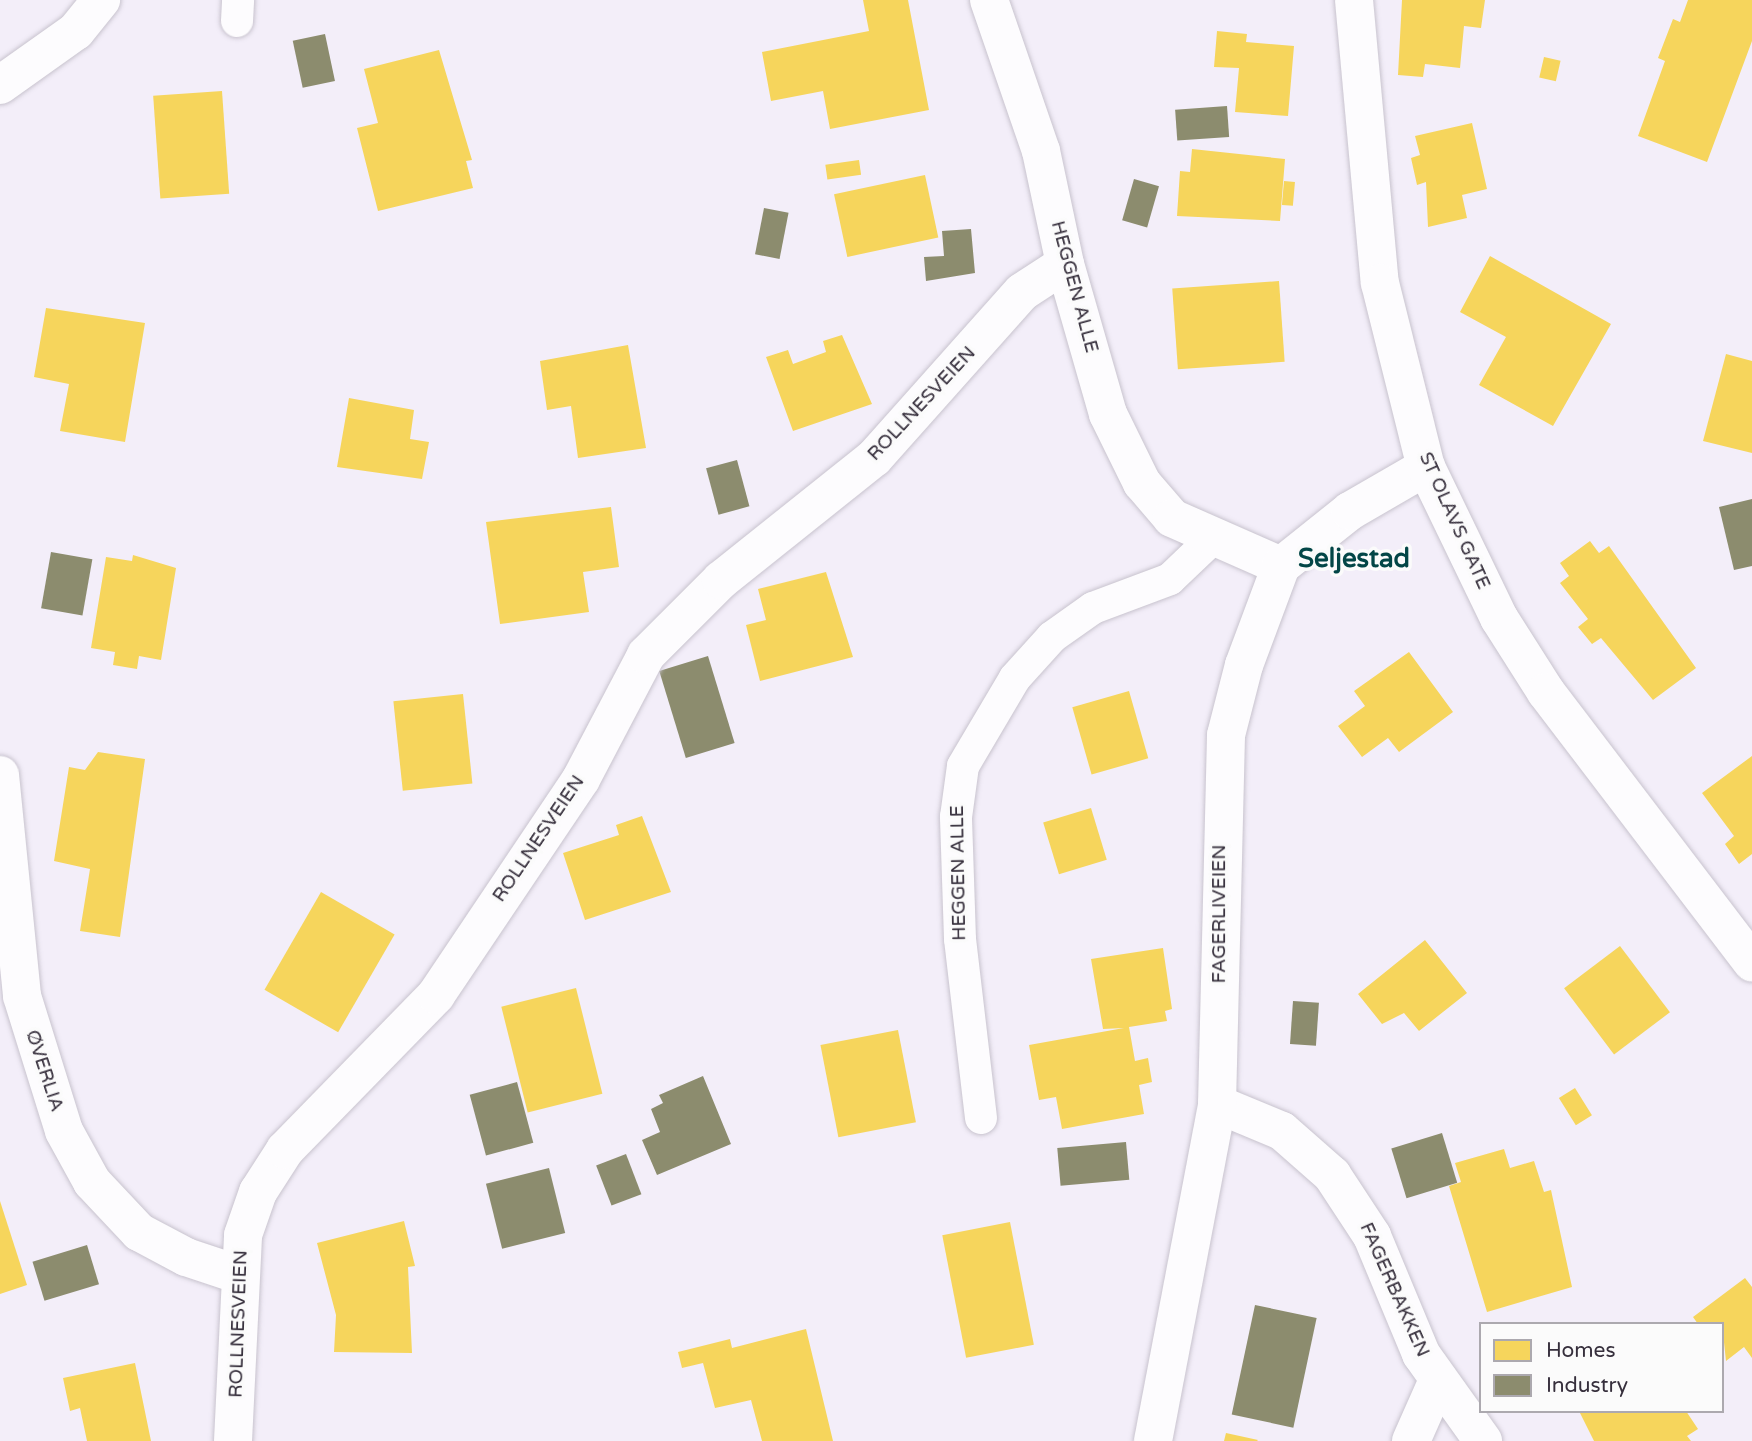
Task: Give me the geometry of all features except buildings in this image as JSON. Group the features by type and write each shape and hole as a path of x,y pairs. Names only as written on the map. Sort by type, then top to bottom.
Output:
{"street":[{"path":"0,85 76,31 101,0"},
{"name":"HEGGEN ALLE","path":"989,0 1041,151 1065,264 1108,414 1142,483 1172,518 1211,540 1281,566"},
{"name":"ST OLAVS GATE","path":"1354,0 1380,283 1426,467 1499,618 1546,692 1752,962"},
{"name":"ROLLNESVEIEN","path":"233,1441 243,1235 258,1192 285,1150 436,995 581,779 646,655 721,580 874,458 1022,292 1065,264"},
{"name":"FAGERLIVEIEN","path":"1153,1441 1217,1104 1226,735 1262,603 1281,566 1350,511 1426,467"},
{"name":"ØVERLIA","path":"0,775 22,996 64,1131 92,1182 139,1232 186,1257 240,1275"},
{"name":"FAGERBAKKEN","path":"1217,1104 1282,1131 1332,1175 1372,1236 1438,1380 1483,1441"},
{"name":"FAGERBAKKEN","path":"1411,1441 1438,1380"}],"lane":[{"name":"HEGGEN ALLE","path":"981,1118 960,939 956,817 963,766 1015,678 1052,636 1093,608 1170,579 1211,540"}],"district":[{"name":"Seljestad","path":"1354,559"}]}
